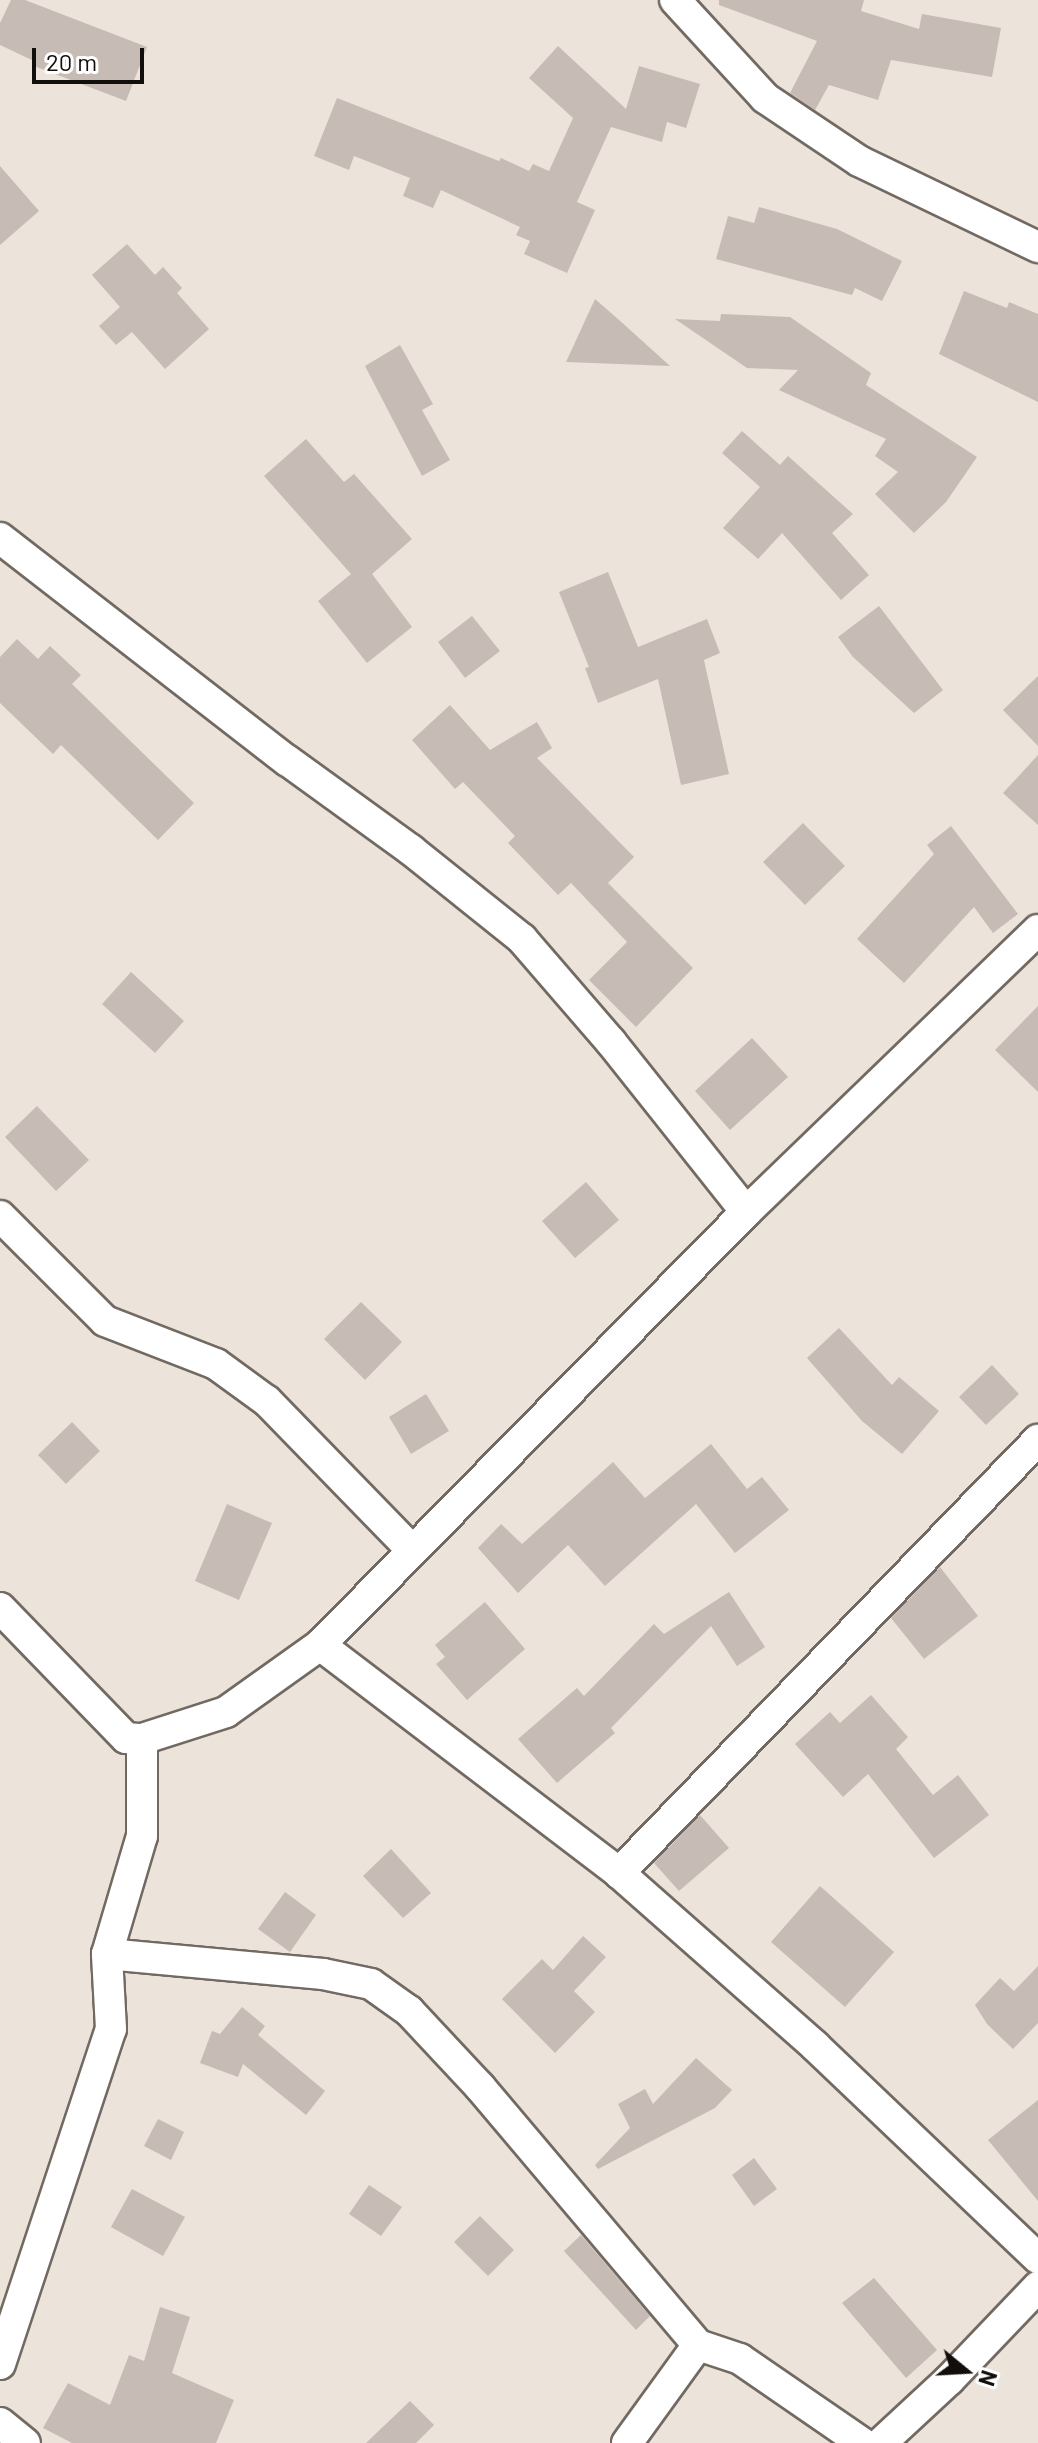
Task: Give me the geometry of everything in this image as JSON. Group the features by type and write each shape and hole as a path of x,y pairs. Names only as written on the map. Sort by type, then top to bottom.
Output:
{"street":[{"path":"675,0 765,98 859,161 1038,247"},
{"path":"0,538 288,761 411,850 522,939 611,1042 746,1212"},
{"path":"0,1608 126,1738 142,1739 226,1712 320,1645 746,1212 1038,930"},
{"path":"0,1216 105,1321 216,1364 267,1401 412,1550"},
{"path":"619,1873 1038,1440"},
{"path":"320,1645 619,1873 815,2046 1038,2258"},
{"path":"0,2364 111,2029 107,1954 142,1836 142,1739"},
{"path":"107,1954 323,1974 371,1984 409,2011 480,2087 698,2345 740,2359 862,2443"},
{"path":"881,2443 949,2380 1038,2287"},
{"path":"627,2443 698,2345"},
{"path":"0,2423 25,2443"}],"building":[{"path":"11,0 25,0 147,47 126,101 34,66 36,62 0,45 0,23"},
{"path":"719,0 864,0 861,11 919,29 922,14 1001,28 992,77 891,60 878,100 829,85 815,110 790,93 817,41 719,5"},
{"path":"558,46 626,109 639,66 700,84 686,128 667,122 662,142 611,127 577,202 595,210 567,273 524,254 530,241 516,235 520,227 441,190 433,208 403,196 410,178 354,156 349,170 314,156 337,98 499,161 501,158 529,171 533,164 549,171 573,118 529,78"},
{"path":"0,166 39,211 0,245"},
{"path":"759,207 837,229 902,261 882,301 855,288 852,295 716,259 728,216 754,223"},
{"path":"127,244 155,275 163,267 182,288 177,293 209,329 165,369 132,332 116,345 99,326 120,307 92,275"},
{"path":"964,291 1007,308 1009,302 1038,314 1038,402 939,354"},
{"path":"595,299 618,319 670,366 566,362"},
{"path":"721,314 790,317 871,373 866,385 977,457 946,502 914,533 875,494 898,472 875,456 886,439 779,390 798,370 747,368 675,319 720,321"},
{"path":"400,345 433,404 422,410 450,460 422,476 365,366"},
{"path":"742,431 780,465 788,456 853,514 832,533 869,575 841,600 782,533 758,559 723,528 760,487 722,453"},
{"path":"306,439 344,482 354,474 412,539 372,574 412,627 367,663 318,601 351,574 264,476"},
{"path":"608,572 638,647 707,619 720,653 704,660 729,774 681,785 658,679 598,703 585,668 589,667 559,592"},
{"path":"879,606 943,690 914,713 853,657 838,637"},
{"path":"472,616 500,651 465,678 438,642"},
{"path":"17,639 38,659 50,646 81,675 72,684 194,803 158,840 61,745 53,754 0,703 0,657"},
{"path":"1038,676 1038,746 1003,710"},
{"path":"450,705 490,750 537,722 552,748 537,758 634,857 608,883 693,968 636,1027 589,980 627,942 571,883 558,895 508,843 515,836 463,782 455,789 412,740"},
{"path":"1038,755 1038,825 1003,793"},
{"path":"803,823 845,866 805,905 763,862"},
{"path":"951,826 1018,914 993,933 974,907 904,983 857,939 934,854 927,845"},
{"path":"131,972 184,1021 155,1053 102,1004"},
{"path":"1038,1006 1038,1092 995,1050"},
{"path":"752,1038 788,1077 730,1130 695,1091"},
{"path":"37,1106 89,1160 56,1191 5,1137"},
{"path":"586,1182 619,1220 575,1258 542,1221"},
{"path":"361,1302 402,1342 365,1380 324,1339"},
{"path":"839,1328 892,1385 899,1377 939,1411 902,1454 862,1421 807,1358"},
{"path":"992,1365 1019,1394 986,1425 959,1397"},
{"path":"426,1394 449,1431 411,1454 389,1417"},
{"path":"72,1422 100,1451 66,1484 38,1455"},
{"path":"711,1444 747,1489 762,1477 789,1510 735,1553 696,1504 605,1586 568,1545 518,1593 478,1548 501,1524 522,1544 613,1462 645,1498"},
{"path":"227,1504 272,1523 239,1600 195,1581"},
{"path":"940,1567 978,1616 924,1659 891,1618"},
{"path":"729,1592 765,1647 737,1666 711,1626 611,1728 615,1733 557,1783 518,1739 577,1688 584,1696 654,1624 664,1634"},
{"path":"485,1602 525,1649 467,1700 436,1664 445,1657 435,1645"},
{"path":"871,1695 908,1737 896,1749 933,1795 958,1775 989,1815 934,1858 868,1774 843,1797 795,1744 830,1712 840,1723"},
{"path":"700,1815 729,1848 679,1891 654,1863"},
{"path":"391,1849 431,1893 403,1918 363,1876"},
{"path":"820,1886 894,1952 845,2007 771,1942"},
{"path":"285,1892 316,1915 290,1952 258,1929"},
{"path":"583,1936 606,1957 574,1991 595,2012 555,2053 502,1999 542,1959 553,1970"},
{"path":"1038,1966 1038,2023 1013,2049 987,2024 975,2005 1000,1978 1014,1991"},
{"path":"242,2007 265,2026 258,2035 325,2091 306,2115 243,2064 238,2077 200,2063 212,2031 220,2034"},
{"path":"696,2058 732,2090 715,2108 598,2169 595,2165 630,2128 618,2104 645,2089 653,2104"},
{"path":"1038,2100 1038,2201 988,2140"},
{"path":"158,2119 184,2132 171,2160 144,2146"},
{"path":"754,2158 777,2189 754,2206 732,2175"},
{"path":"369,2185 402,2207 381,2236 349,2214"},
{"path":"132,2189 185,2217 163,2256 111,2227"},
{"path":"480,2216 514,2250 488,2276 454,2242"},
{"path":"581,2235 650,2316 636,2330 564,2251"},
{"path":"874,2278 937,2350 906,2378 842,2303"},
{"path":"160,2307 190,2317 172,2373 234,2400 216,2443 72,2443 43,2428 68,2383 110,2405 129,2355 144,2361"},
{"path":"410,2401 434,2425 416,2443 366,2443"}]}
